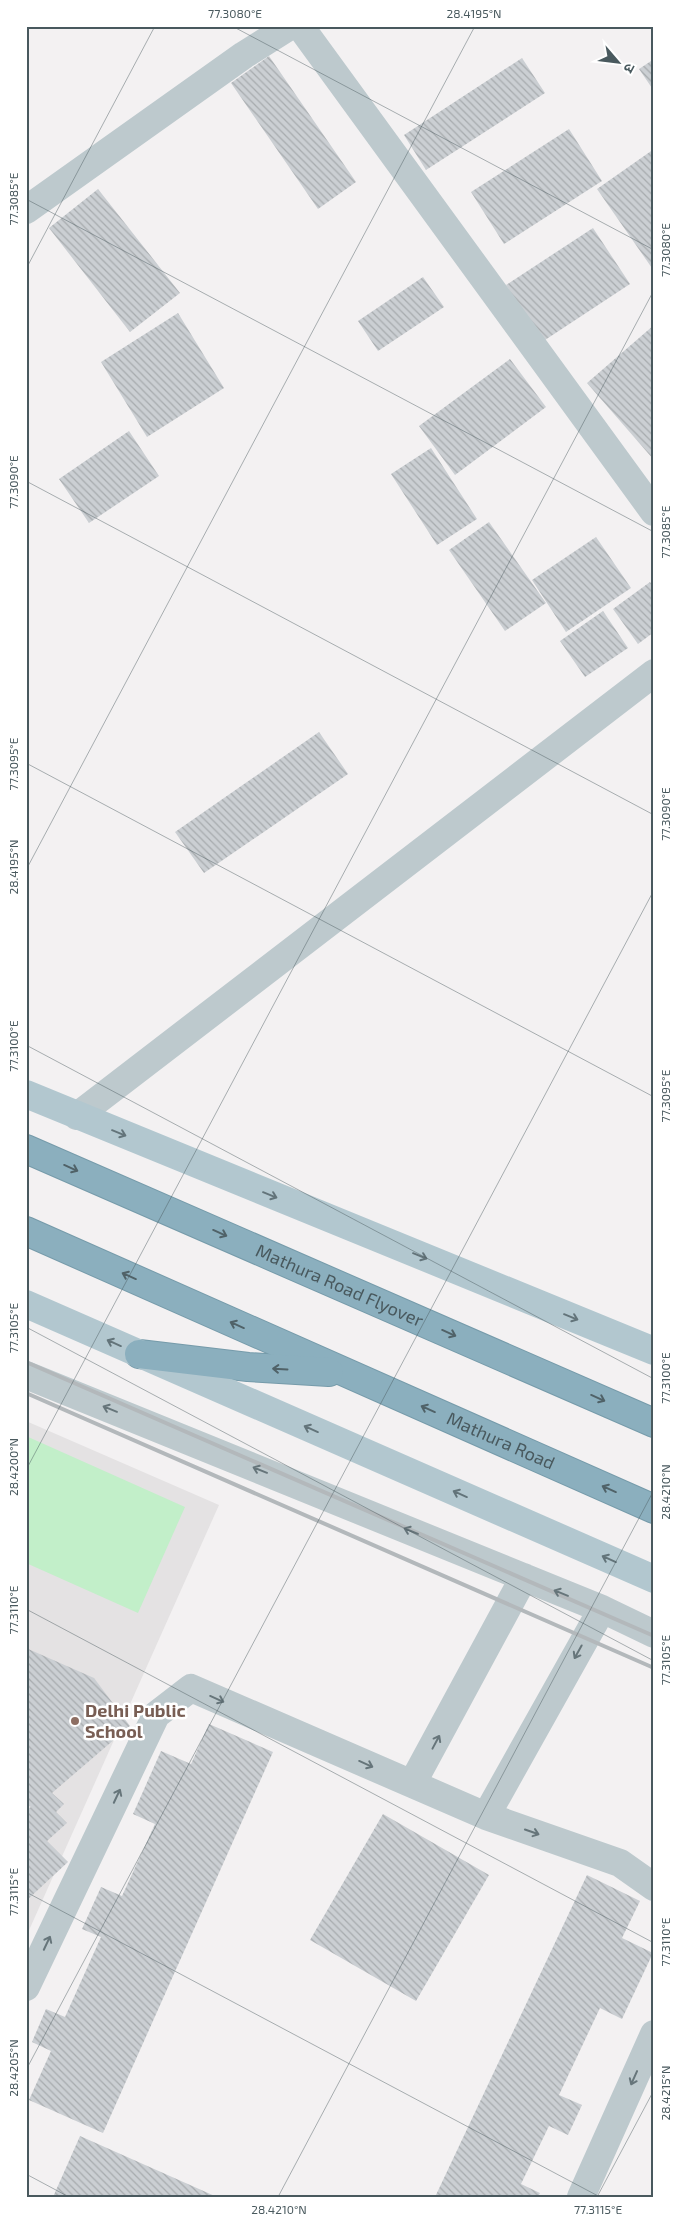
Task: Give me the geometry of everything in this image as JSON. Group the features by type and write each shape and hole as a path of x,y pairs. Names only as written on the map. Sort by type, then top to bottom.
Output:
{"highway":[{"name":"Mathura Road Flyover","path":"26,1149 654,1423"},
{"path":"26,1231 346,1373"},
{"path":"139,1354 248,1367 346,1373"},
{"name":"Mathura Road","path":"346,1373 654,1509"}],"main road":[{"path":"26,1094 654,1351"},
{"path":"26,1304 654,1579"}],"street":[{"path":"26,210 244,55 290,26"},
{"path":"300,26 654,512"},
{"path":"76,1116 654,673"},
{"path":"26,1375 602,1609 654,1634"},
{"path":"412,1784 524,1578"},
{"path":"486,1816 602,1609"},
{"path":"26,1987 156,1714 191,1688 486,1816 620,1863 654,1887"},
{"path":"581,2197 654,2034"}],"shaded area":[{"name":"Delhi Public School","path":"26,1421 219,1505 26,1937"}],"green space":[{"path":"26,1436 185,1507 138,1613 26,1563"}],"building":[{"path":"269,56 356,182 318,209 231,83"},
{"path":"522,58 545,93 426,170 404,135"},
{"path":"654,59 654,91 639,69"},
{"path":"569,129 602,181 504,244 471,192"},
{"path":"654,149 654,271 597,189"},
{"path":"98,189 180,293 130,332 49,228"},
{"path":"593,228 630,284 542,342 506,285"},
{"path":"423,277 444,307 378,351 358,321"},
{"path":"178,313 224,388 147,437 101,362"},
{"path":"654,325 654,460 587,383"},
{"path":"510,359 546,407 455,475 419,426"},
{"path":"129,431 159,476 89,523 59,479"},
{"path":"431,448 477,519 437,545 391,474"},
{"path":"489,522 546,603 505,631 449,550"},
{"path":"596,537 631,588 566,632 532,580"},
{"path":"650,582 654,587 654,632 638,644 613,609"},
{"path":"603,611 628,648 585,677 560,641"},
{"path":"319,732 348,774 204,873 175,832"},
{"path":"26,1648 94,1678 130,1726 52,1793 64,1804 56,1812 67,1823 47,1841 68,1862 26,1901 26,1811 31,1807 26,1803"},
{"path":"209,1724 273,1752 103,2133 29,2100 51,2051 32,2042 46,2009 65,2017 101,1937 82,1929 101,1887 122,1896 155,1824 133,1814 161,1751 191,1764"},
{"path":"383,1814 489,1875 416,2001 310,1940"},
{"path":"587,1875 640,1901 622,1938 653,1953 622,2019 600,2008 559,2095 582,2105 568,2135 549,2126 521,2184 540,2193 538,2197 435,2197"},
{"path":"80,2136 217,2197 53,2197"}],"railway":[{"path":"26,1362 654,1636"},
{"path":"26,1393 654,1668"}],"place":[{"name":"Delhi Public School","path":"75,1721"}]}
